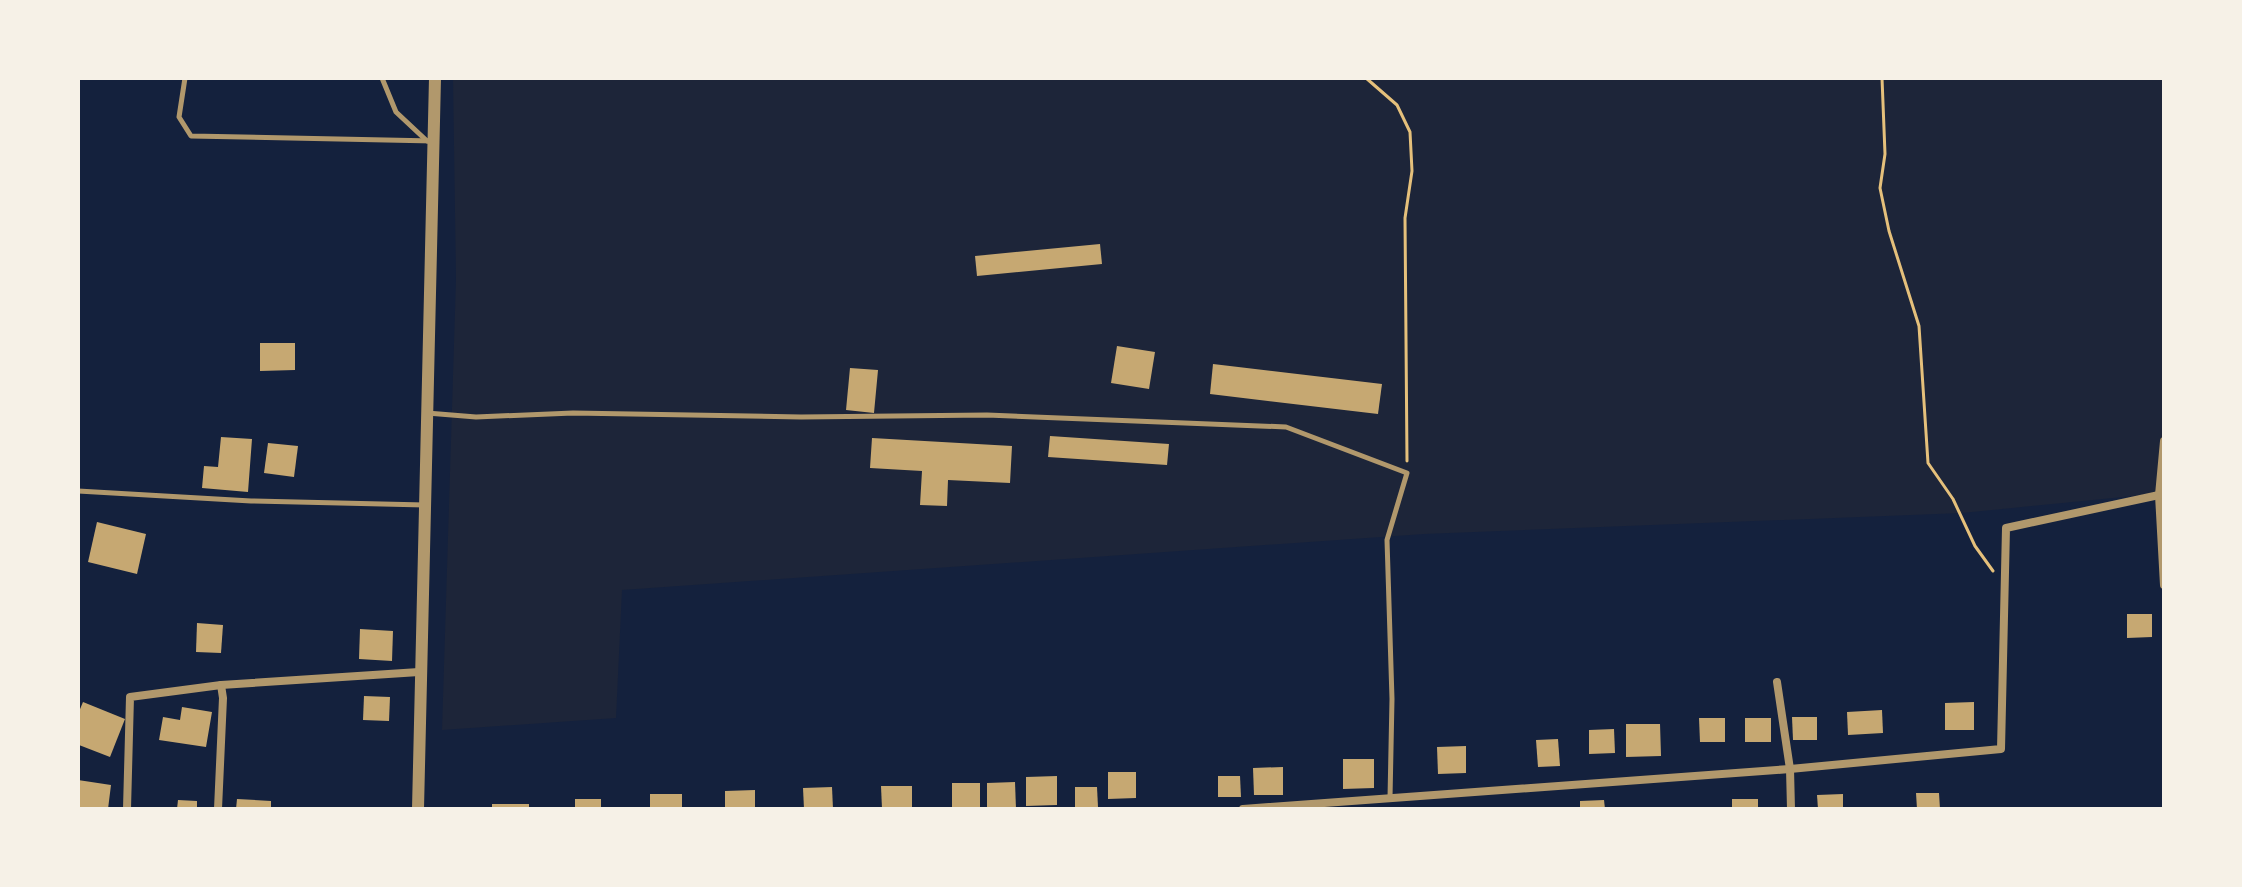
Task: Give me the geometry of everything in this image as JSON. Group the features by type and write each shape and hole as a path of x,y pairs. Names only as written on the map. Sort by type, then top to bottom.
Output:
{"street":[{"path":"418,809 431,141 435,78"},
{"path":"2164,441 2159,495 2164,585"},
{"path":"1243,809 1790,769 2001,749 2006,528 2159,495"},
{"path":"127,809 130,697 221,685 419,672"},
{"path":"1777,682 1790,769 1791,809"},
{"path":"218,809 221,685"},
{"path":"1390,798 1390,809"}],"lane":[{"path":"185,78 179,117 191,136 431,141"},
{"path":"382,78 396,112 431,141"},
{"path":"426,413 476,417 573,413 801,417 987,415 1286,427 1407,473 1387,540 1392,699 1390,798"},
{"path":"78,491 251,501 426,505"}],"path":[{"path":"1366,78 1397,105 1410,132 1412,171 1405,218 1407,473"},
{"path":"1882,78 1885,154 1880,188 1889,231 1919,326 1928,463 1953,499 1975,546 2005,587"}],"shaded area":[{"path":"453,78 2164,78 2164,493 1962,513 1424,534 622,590 616,718 442,730 456,279"}],"building":[{"path":"1100,244 1102,264 977,276 975,256"},
{"path":"260,343 295,343 295,370 260,371"},
{"path":"1117,346 1155,352 1149,389 1111,383"},
{"path":"1213,364 1382,384 1378,414 1210,394"},
{"path":"850,368 878,370 874,413 846,410"},
{"path":"1050,436 1169,444 1167,465 1048,457"},
{"path":"221,437 252,439 248,492 202,488 204,466 218,467"},
{"path":"872,438 1012,446 1010,483 948,480 947,506 920,505 922,471 870,468"},
{"path":"268,443 298,446 294,477 264,473"},
{"path":"97,522 146,534 137,574 88,562"},
{"path":"2127,614 2152,614 2152,637 2127,638"},
{"path":"197,623 223,625 221,653 196,652"},
{"path":"360,629 393,631 392,661 359,659"},
{"path":"364,696 390,697 389,721 363,720"},
{"path":"83,702 125,719 110,757 79,745 78,714"},
{"path":"1974,702 1974,730 1945,730 1945,703"},
{"path":"182,707 212,712 206,747 159,740 163,717 180,720"},
{"path":"1882,710 1883,733 1848,735 1847,712"},
{"path":"1792,717 1817,717 1817,740 1793,740"},
{"path":"1699,718 1725,718 1725,742 1700,742"},
{"path":"1745,718 1771,718 1771,742 1745,742"},
{"path":"1626,724 1660,724 1661,756 1626,757"},
{"path":"1614,729 1615,753 1589,754 1589,730"},
{"path":"1558,739 1560,766 1538,767 1536,740"},
{"path":"1466,746 1466,773 1438,774 1437,747"},
{"path":"1343,759 1374,759 1374,788 1343,789"},
{"path":"1283,767 1283,795 1254,795 1253,768"},
{"path":"1108,772 1136,772 1136,798 1108,799"},
{"path":"1057,776 1057,805 1026,806 1026,777"},
{"path":"1218,776 1240,776 1241,797 1218,797"},
{"path":"78,780 111,785 108,809 78,807"},
{"path":"1015,782 1016,809 987,809 987,783"},
{"path":"952,783 980,783 980,809 952,809"},
{"path":"881,786 912,786 912,809 882,809"},
{"path":"832,787 833,809 804,809 803,788"},
{"path":"1075,787 1097,787 1098,807 1075,808"},
{"path":"755,790 755,809 725,809 725,791"},
{"path":"1916,793 1939,793 1940,809 1917,809"},
{"path":"650,794 682,794 682,809 650,809"},
{"path":"1843,794 1843,809 1818,809 1817,795"},
{"path":"237,799 271,801 271,809 236,809"},
{"path":"575,799 601,799 601,809 575,809"},
{"path":"1732,799 1758,799 1758,809 1732,809"},
{"path":"178,800 197,801 197,809 177,809"},
{"path":"1604,800 1605,809 1580,809 1580,801"},
{"path":"492,804 529,804 529,809 492,809"}]}
